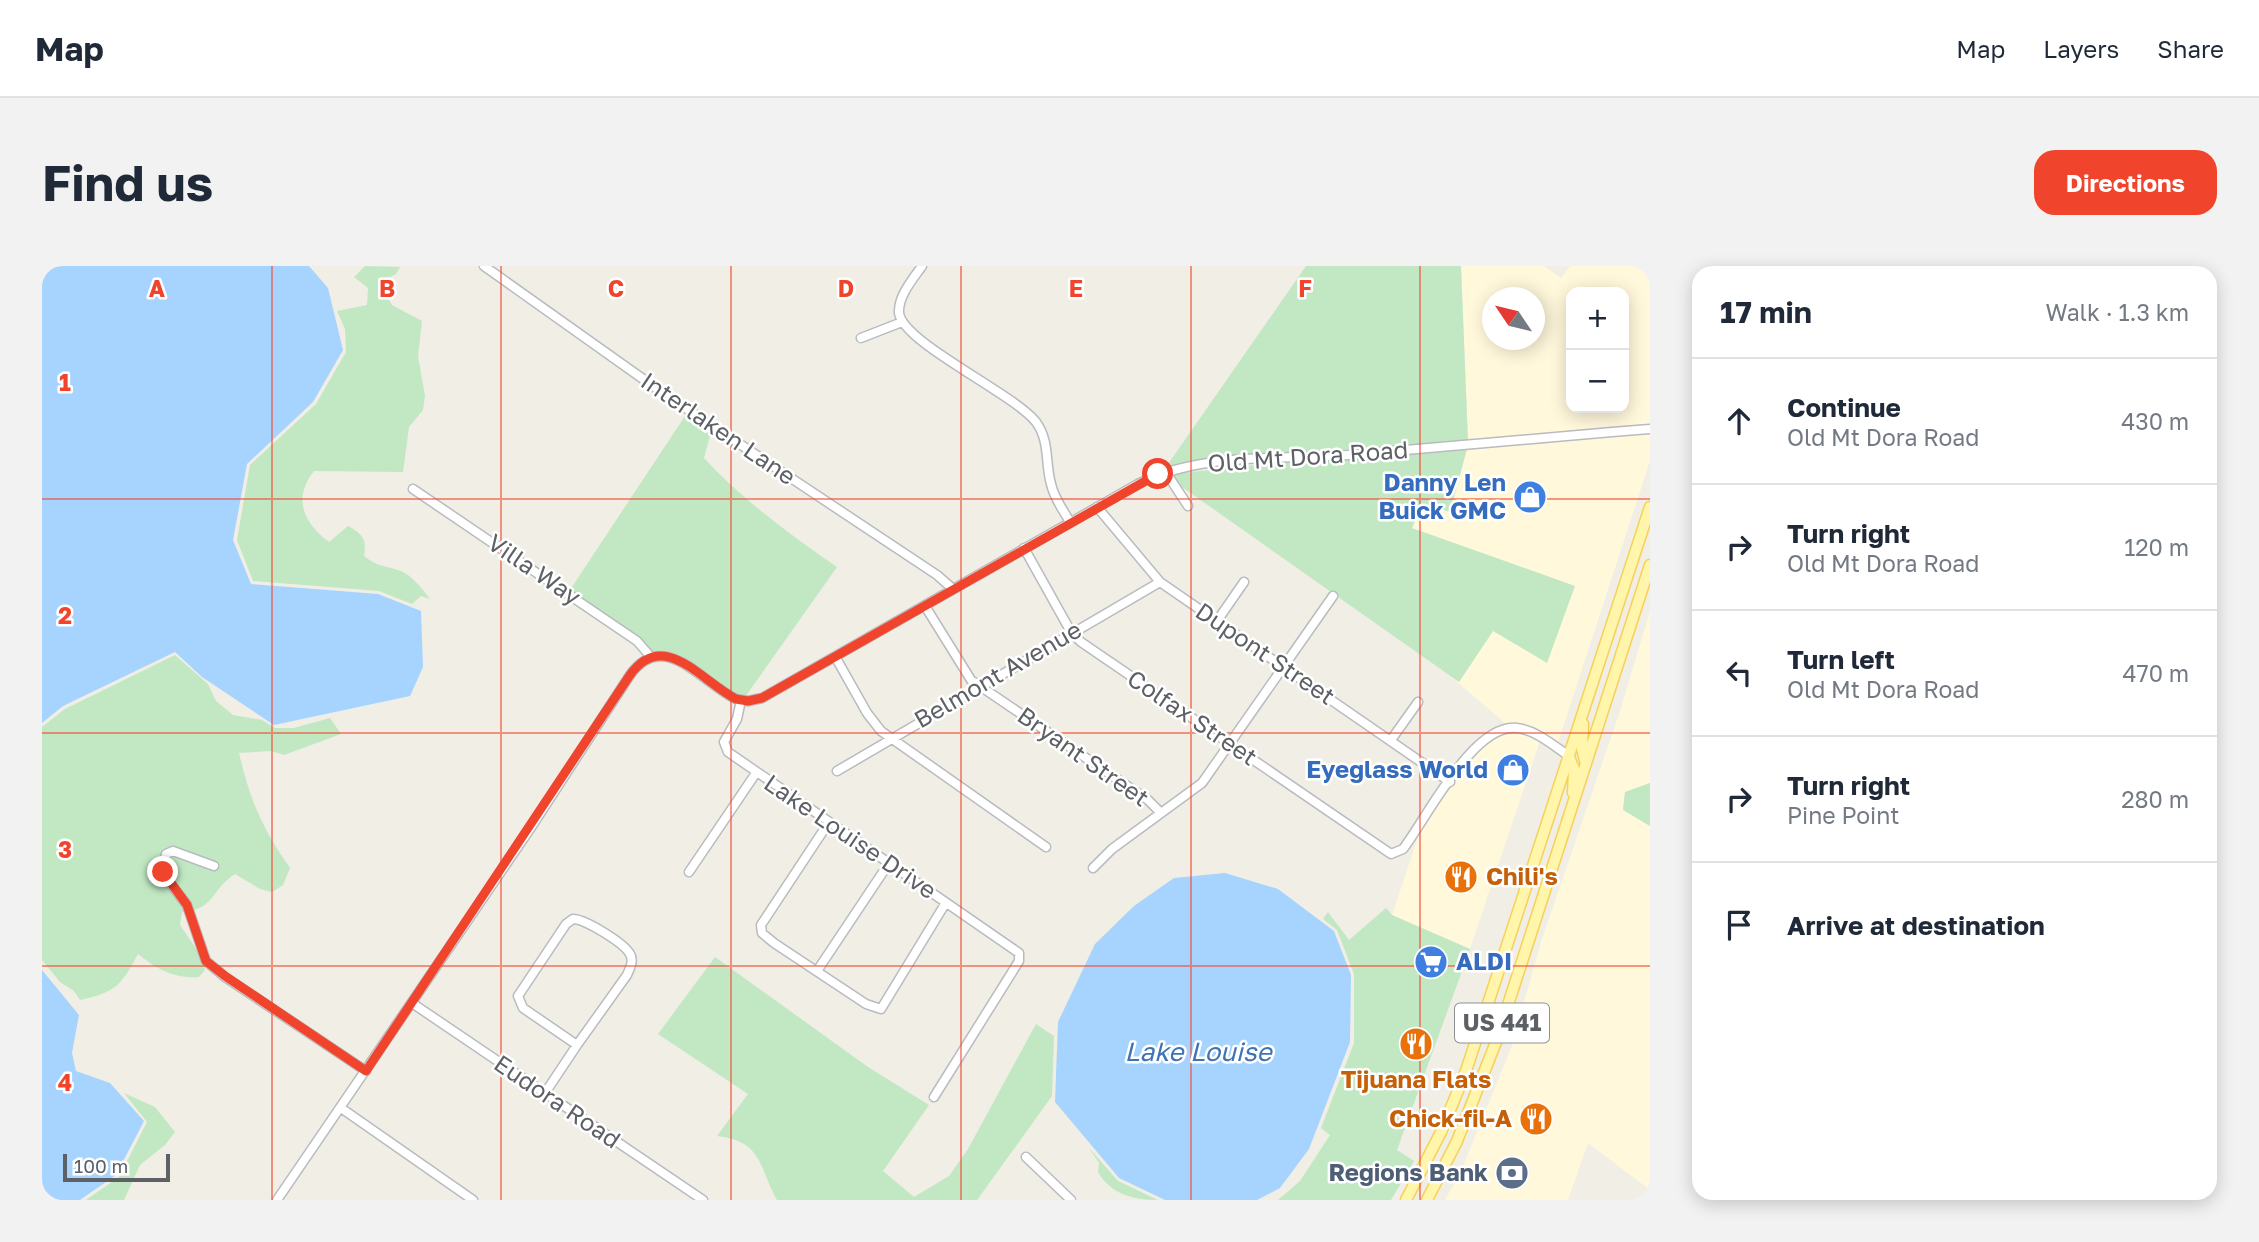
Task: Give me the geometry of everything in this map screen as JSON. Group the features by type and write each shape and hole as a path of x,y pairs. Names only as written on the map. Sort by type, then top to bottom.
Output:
{"main road":[{"name":"US 441","path":"1406,1200 1423,1169 1466,1071 1650,507"},
{"name":"US 441","path":"1427,1200 1439,1180 1487,1067 1650,565"},
{"path":"1583,713 1582,750 1586,765"},
{"path":"1569,756 1574,769 1572,808"},
{"path":"1423,1169 1439,1180"}],"street":[{"name":"Interlaken Lane","path":"484,266 660,391 953,589"},
{"path":"922,266 902,297 899,311 902,322 924,343 1020,407 1035,422 1044,439 1052,490 1070,522"},
{"path":"861,338 902,322"},
{"name":"Old Mt Dora Road","path":"741,700 754,700 777,692 1024,548 1164,471 1212,463 1414,450 1650,429"},
{"path":"1164,471 1188,506"},
{"name":"Villa Way","path":"413,489 637,641 650,656"},
{"name":"Dupont Street","path":"1097,507 1160,582 1450,782"},
{"name":"Colfax Street","path":"1024,548 1071,632 1090,649 1394,855 1403,849 1450,782"},
{"name":"Belmont Avenue","path":"837,771 1160,582"},
{"path":"1217,621 1244,582"},
{"path":"1093,868 1112,849 1202,783 1333,596"},
{"name":"Bryant Street","path":"925,606 971,680 1148,800 1161,813"},
{"path":"277,1200 412,1003 638,663 650,656 673,658 741,700"},
{"path":"836,658 867,713 890,738 1046,847"},
{"name":"Lake Louise Drive","path":"741,700 737,719 724,745 728,752 1019,953 1019,961 934,1097"},
{"path":"1391,740 1418,702"},
{"path":"1450,782 1479,744 1504,729 1530,731 1569,756"},
{"path":"689,872 756,773"},
{"path":"829,822 761,925 762,933 866,1004 881,1009 945,904"},
{"path":"215,866 173,851 166,854 163,867 166,878 187,905 206,961 366,1071"},
{"path":"817,971 889,863"},
{"path":"545,1093 627,975 632,962 627,950 585,921 573,919 566,924 519,996 523,1008 577,1045"},
{"name":"Eudora Road","path":"412,1003 704,1200"},
{"path":"341,1108 472,1200"},
{"path":"1026,1157 1071,1200"}],"shaded area":[{"path":"1461,266 1544,266 1561,278 1570,266 1650,266 1650,425 1468,441"},
{"path":"1650,433 1650,461 1556,749 1540,741 1470,949 1392,915 1422,825 1491,736 1513,730 1449,675 1459,682 1493,631 1574,587 1412,529 1422,504 1450,511 1467,449"},
{"path":"1650,611 1650,783 1625,792 1623,809 1650,826 1650,1190 1588,1143 1568,1200 1445,1200 1461,1171 1511,1048 1541,942 1620,711"}],"green space":[{"path":"365,266 400,267 396,274 383,281 381,286 392,305 422,321 418,356 425,396 423,410 409,427 403,472 314,471 307,481 302,501 307,519 329,542 348,526 362,537 365,545 364,556 378,564 401,571 413,579 430,599 421,596 412,604 379,591 253,581 237,540 250,465 316,404 346,352 345,329 337,311 367,305 368,288 354,277"},
{"path":"1306,266 1461,266 1468,441 1211,459 1166,467"},
{"path":"685,416 711,432 704,458 719,474 768,516 837,567 745,697 731,692 675,654 651,652 566,596"},
{"path":"1467,449 1450,512 1422,504 1412,528 1575,586 1547,663 1493,631 1459,682 1165,475 1255,465"},
{"path":"175,655 208,684 216,701 233,715 262,720 275,728 294,728 330,718 341,734 284,755 271,751 239,753 258,813 290,868 283,885 272,892 260,889 235,874 207,903 182,912 180,925 198,952 205,970 199,977 166,972 138,954 117,986 102,994 80,1000 74,991 60,982 42,960 42,727 65,709"},
{"path":"1650,783 1650,826 1623,810 1625,792"},
{"path":"1386,908 1392,915 1470,949 1397,1150 1414,1161 1391,1200 1278,1200 1300,1181 1330,1135 1321,1128 1354,1043 1354,974 1337,930 1323,919 1328,912 1349,940"},
{"path":"715,957 868,1067 929,1105 883,1171 914,1197 949,1176 968,1149 1036,1024 1054,1036 1052,1096 977,1200 777,1200 758,1158 751,1150 732,1139 717,1136 748,1094 658,1034"},
{"path":"124,1093 155,1107 175,1132 165,1145 140,1165 124,1200 86,1200 119,1177 147,1122"},
{"path":"1089,1148 1118,1181 1158,1200 1124,1195 1110,1186 1098,1172 1099,1163"}],"water":[{"path":"42,266 309,266 328,288 343,350 313,402 247,464 233,540 251,584 378,594 421,611 423,667 410,696 274,725 202,677 175,652 63,706 42,723"},
{"name":"Lake Louise","path":"1225,873 1278,889 1334,931 1351,975 1350,1042 1309,1149 1280,1188 1257,1200 1165,1200 1119,1178 1055,1102 1058,1022 1095,944 1134,906 1174,878"},
{"path":"42,970 79,1015 72,1053 76,1071 110,1083 144,1121 116,1175 80,1200 42,1200"}],"place":[{"name":"Danny Len Buick GMC","path":"1530,497"},
{"name":"Eyeglass World","path":"1513,770"},
{"name":"Chili's","path":"1461,877"},
{"name":"ALDI","path":"1431,962"},
{"name":"Tijuana Flats","path":"1416,1044"},
{"name":"Chick-fil-A","path":"1536,1119"},
{"name":"Regions Bank","path":"1512,1173"}],"route":[{"path":"163,872 187,905 206,961 366,1071 530,829 638,663 646,657 658,654 667,656 689,667 736,699 748,701 762,698 777,692 1024,548 1158,474"}]}
